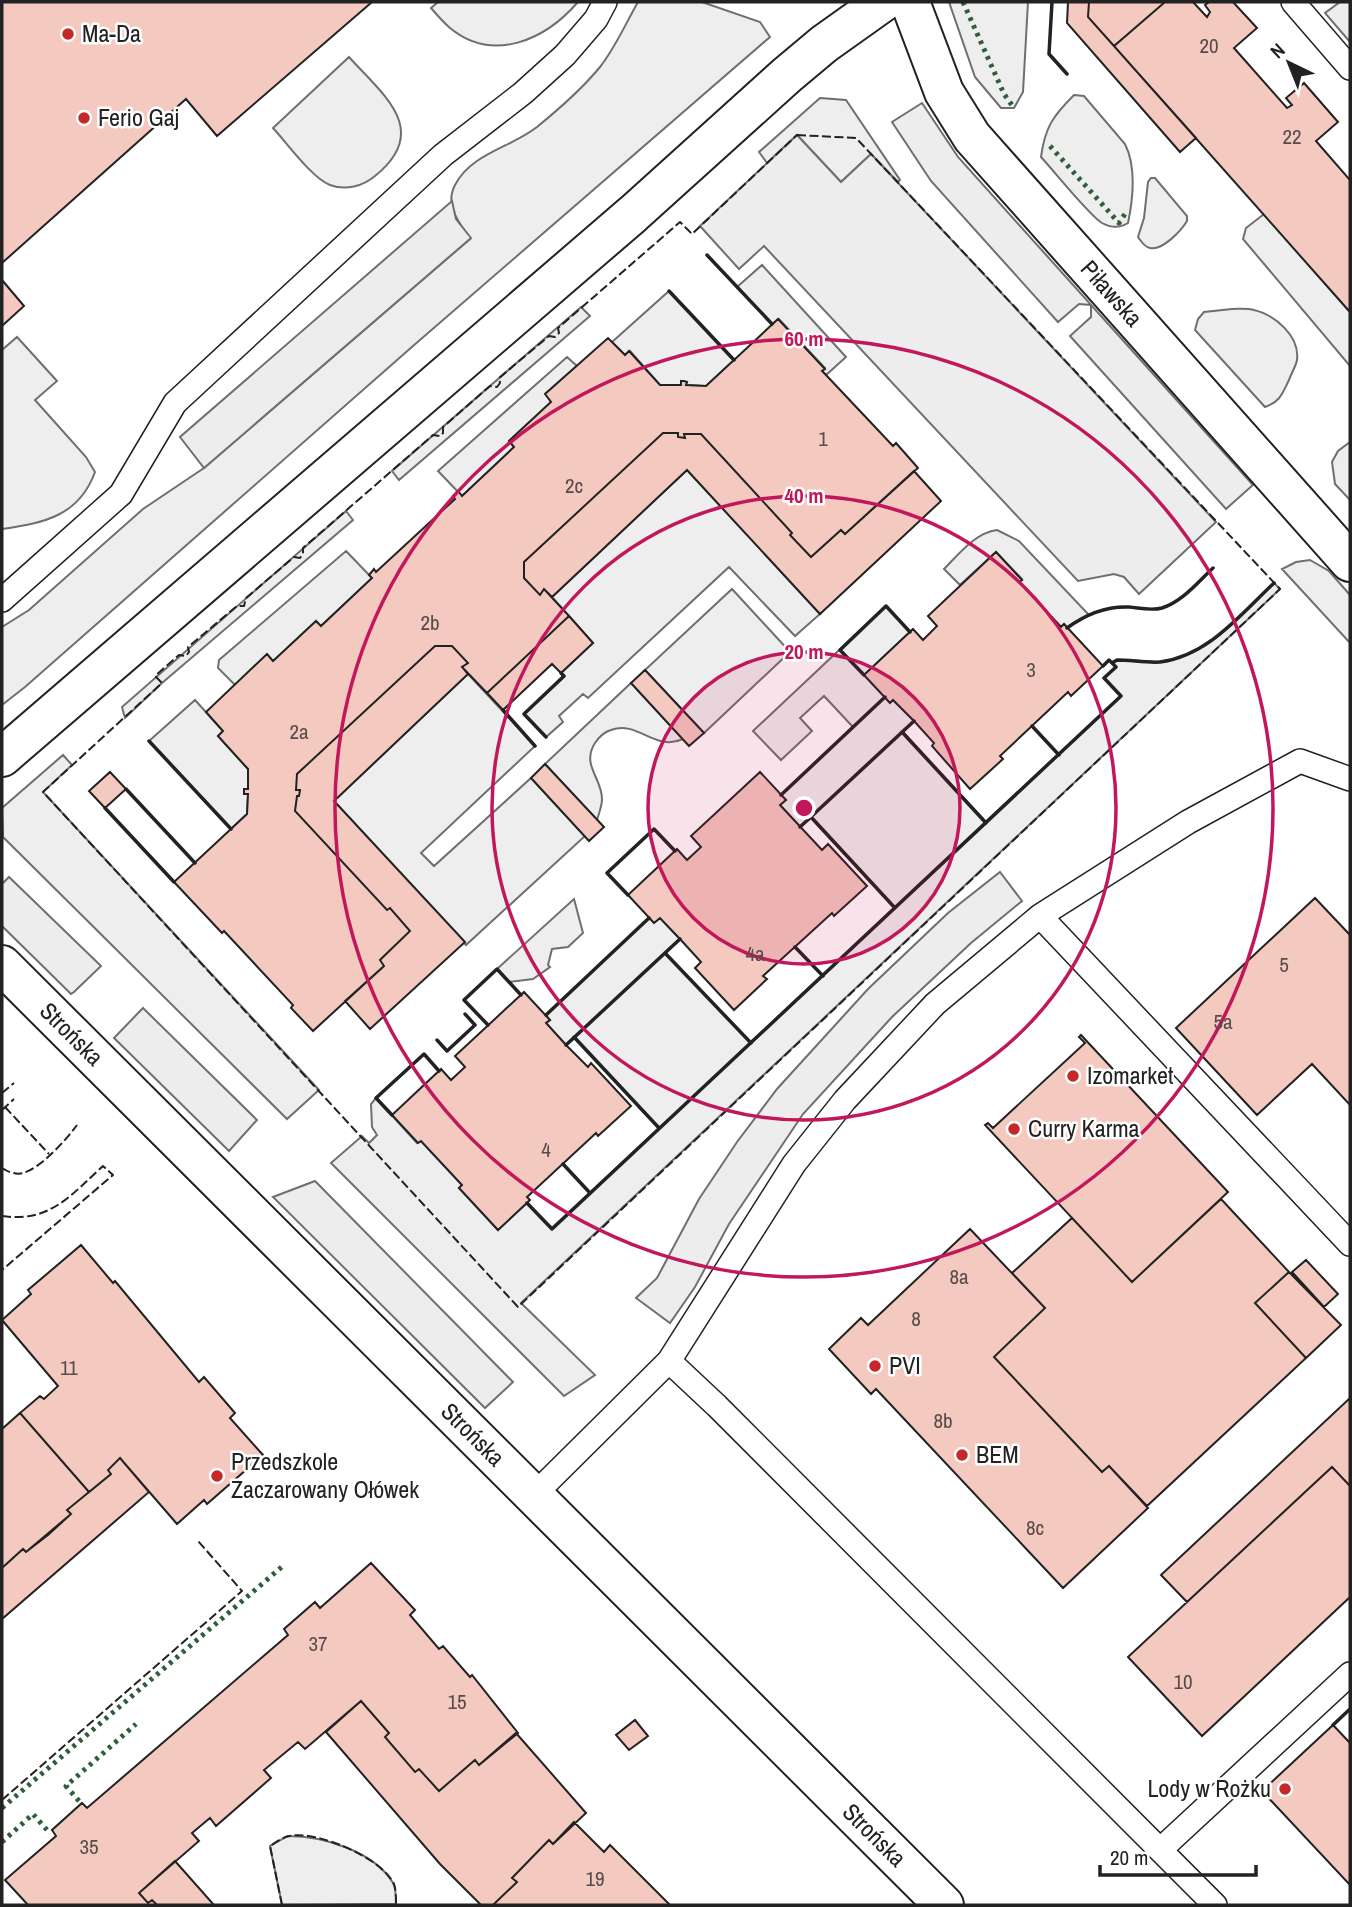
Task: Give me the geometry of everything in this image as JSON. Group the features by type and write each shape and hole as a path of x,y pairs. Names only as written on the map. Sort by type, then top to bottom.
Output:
{"street":[{"path":"2,757 643,206 787,75 824,44 883,2"},
{"name":"Piławska","path":"910,2 944,92 972,137 1350,562"},
{"name":"Strońska","path":"2,965 944,1905"}],"lane":[{"path":"2,600 121,494 175,402 443,155 523,93 565,55 596,19 605,2"},
{"path":"1293,2 1350,68"},
{"path":"534,1495 669,1361 794,1164 845,1100 935,1004 1040,916 1188,821 1300,761 1350,779"},
{"path":"1040,916 1350,1244"},
{"path":"669,1361 1215,1905"},
{"path":"1160,1850 1350,1674"}],"shaded area":[{"path":"438,2 578,2 551,27 535,36 501,45 467,39 450,28 431,8"},
{"path":"638,2 702,2 760,22 770,37 2,705 2,627 29,610 143,509 204,468 470,239 455,214 451,200 455,185 462,174 481,158 537,127 578,91 605,60"},
{"path":"949,2 1028,2 1023,92 1014,108 1001,108 975,77"},
{"path":"1340,2 1350,2 1350,42 1325,13"},
{"path":"349,57 387,99 401,128 400,143 392,159 365,182 342,188 330,185 315,175 273,128"},
{"path":"1074,95 1084,96 1125,144 1131,162 1132,193 1128,223 1125,225 1119,227 1102,223 1041,157 1051,123"},
{"path":"820,98 846,100 900,180 898,182 871,154 841,182 797,135 767,163 759,152"},
{"path":"922,103 958,157 1253,485 1226,509 1070,336 1091,317 1091,305 1079,304 1058,322 931,181 892,122"},
{"path":"797,135 841,182 871,154 1216,522 1139,594 1124,577 1114,574 1078,581 764,246 739,269 700,226"},
{"path":"1151,178 1155,178 1187,216 1187,221 1176,235 1155,248 1146,246 1138,237"},
{"path":"452,201 456,219 471,238 204,468 180,437"},
{"path":"1264,214 1350,312 1350,366 1243,239 1246,228"},
{"path":"762,265 846,357 826,375 822,371 825,368 779,319 772,324 737,287"},
{"path":"669,291 734,360 706,386 686,385 687,382 681,381 681,385 660,385 630,351 625,355 612,342"},
{"path":"581,307 590,316 399,480 392,471"},
{"path":"1251,309 1278,322 1290,335 1297,351 1297,360 1282,393 1277,400 1265,407 1195,330 1198,319 1204,312"},
{"path":"17,337 57,381 35,400 86,457 95,472 80,499 70,508 46,520 2,529 2,350"},
{"path":"567,357 577,366 546,394 551,402 509,441 514,447 462,496 438,471"},
{"path":"1350,442 1350,500 1335,484 1332,462 1338,451"},
{"path":"687,470 820,614 795,636 729,567 588,698 583,694 559,716 563,722 546,737 524,714 564,677 561,673 593,643 552,597"},
{"path":"346,511 353,520 162,683 125,718 122,707"},
{"path":"997,530 1019,541 1089,615 1067,628 1064,624 1061,627 1019,582 1022,579 996,552 960,585 944,569 975,539"},
{"path":"346,551 372,578 321,626 235,685 218,668 219,660"},
{"path":"1310,560 1329,571 1350,595 1350,643 1282,569 1296,562"},
{"path":"1274,583 1280,589 521,1303 595,1375 564,1396 331,1163 362,1136 369,1143 377,1135 372,1127 371,1104 376,1098 417,1143 421,1141 462,1185 459,1188 498,1230 527,1203 552,1228 659,1128 575,1038 566,1045 546,1023 550,1020 546,1015 649,918 654,923 660,918 680,939 665,953 751,1043 895,908 811,818 800,827 780,805 786,800 781,795 853,727 824,696 800,718 812,731 781,760 753,731 886,606 910,632 864,675 890,702 893,700 914,721 903,732 986,822 1121,696 1104,678 1116,667 1112,663 1114,661 1164,661 1196,650 1224,631"},
{"path":"732,589 790,652 704,733 645,670"},
{"path":"468,674 535,746 421,853 434,866 531,778 585,836 466,945 334,801"},
{"path":"631,683 683,739 664,742 621,728 608,731 600,737 591,751 590,758 602,799 597,820 545,764"},
{"path":"195,700 223,731 218,736 248,769 248,789 244,789 244,794 248,794 247,814 231,829 149,741"},
{"path":"63,755 72,765 43,792 319,1090 287,1119 3,837 2,808"},
{"path":"1000,872 1022,901 971,943 892,1017 803,1114 729,1224 695,1287 670,1323 636,1298 657,1278 699,1199 777,1089 868,989 948,913"},
{"path":"9,877 101,966 71,994 2,926 2,884"},
{"path":"574,899 583,933 568,947 552,949 548,965 550,967 533,979 509,982 497,969"},
{"path":"143,1008 257,1120 229,1151 114,1038"},
{"path":"315,1181 513,1382 485,1408 273,1197"},
{"path":"288,1836 331,1842 373,1862 393,1883 396,1904 282,1905 270,1846"}],"building":[{"name":"Ferio Gaj","path":"2,2 372,2 217,136 186,99 2,263"},
{"path":"1068,2 1089,2 1088,17 1196,138 1180,152 1067,23"},
{"path":"1089,2 1165,2 1114,46 1088,17"},
{"path":"1165,2 1193,2 1207,17 1210,12 1205,5 1209,2 1233,2 1257,28 1234,48 1287,108 1292,105 1286,98 1304,83 1338,122 1316,141 1350,180 1350,312 1114,46"},
{"path":"2,280 24,306 2,326"},
{"path":"778,319 825,369 822,371 893,446 896,443 918,468 845,534 841,530 811,557 701,434 684,434 685,438 678,437 678,433 663,433 524,562 524,578 540,595 544,589 569,616 487,693 462,667 468,663 452,646 435,646 297,774 296,790 300,790 295,811 410,931 380,960 384,966 313,1031 291,1008 293,1005 224,931 222,933 174,882 247,814 248,794 244,794 244,789 248,789 248,769 218,736 223,731 206,712 267,654 273,661 316,621 321,626 372,578 369,575 374,569 376,572 455,499 453,496 458,491 462,496 514,447 509,441 551,402 545,394 608,338 625,355 629,351 660,385 681,385 681,381 684,381 687,382 686,385 706,386"},
{"path":"663,433 678,433 678,437 685,438 684,434 701,434 811,557 841,530 845,534 914,471 941,501 820,614 687,470 552,597 544,589 540,595 524,578 524,562"},
{"path":"996,552 1022,580 1019,582 1061,627 1064,624 1103,666 1071,696 1068,692 1000,756 1003,759 970,789 914,721 893,700 890,703 864,675 913,629 923,640 937,626 928,616"},
{"path":"569,616 593,643 561,673 552,664 503,710 487,693"},
{"path":"435,646 452,646 468,663 462,667 468,674 334,801 465,942 370,1029 345,1001 384,966 380,960 410,931 295,811 300,790 296,790 297,774"},
{"path":"645,670 704,733 689,746 631,683"},
{"path":"545,764 604,827 589,841 531,778"},
{"path":"110,772 126,789 105,808 89,791"},
{"path":"760,772 786,800 780,805 822,850 828,844 867,886 834,916 832,913 763,976 767,979 734,1010 695,968 701,962 680,939 660,918 654,923 628,895 677,849 687,860 701,847 691,836"},
{"path":"1315,898 1350,935 1350,1105 1312,1064 1257,1115 1176,1028"},
{"path":"524,992 550,1020 546,1023 566,1045 588,1067 591,1063 631,1106 598,1136 596,1133 527,1197 530,1200 498,1230 459,1188 462,1185 421,1141 418,1143 392,1115 441,1069 451,1080 465,1067 455,1056"},
{"path":"1081,1035 1228,1192 1132,1282 985,1125 988,1123 993,1128 1085,1043 1079,1037"},
{"path":"1221,1199 1289,1272 1255,1303 1306,1358 1147,1506 1109,1466 1102,1472 994,1357 1045,1308 1012,1273 1072,1218 1132,1282"},
{"path":"970,1229 1045,1308 994,1357 1102,1472 1109,1466 1148,1508 1063,1588 876,1389 871,1394 829,1349 861,1318 868,1325"},
{"path":"81,1245 113,1283 115,1281 199,1382 204,1377 235,1413 230,1418 263,1455 207,1504 204,1500 177,1524 120,1458 108,1470 111,1474 89,1492 20,1413 40,1396 44,1399 58,1386 2,1320 31,1294 28,1290"},
{"path":"1306,1260 1338,1294 1324,1307 1292,1272"},
{"path":"1289,1272 1341,1325 1306,1358 1255,1303"},
{"path":"1350,1398 1350,1486 1332,1467 1187,1602 1161,1575"},
{"path":"20,1413 89,1492 67,1510 71,1514 48,1535 26,1552 23,1549 2,1568 2,1429"},
{"path":"120,1458 149,1492 2,1619 2,1568 23,1549 26,1552 71,1514 67,1510 111,1474 108,1470"},
{"path":"1332,1467 1350,1486 1350,1597 1202,1736 1128,1657"},
{"path":"371,1563 415,1610 410,1615 439,1649 443,1646 470,1677 472,1675 518,1733 479,1765 475,1760 439,1791 419,1769 415,1772 385,1737 389,1733 361,1701 305,1749 298,1742 264,1770 271,1778 216,1826 210,1818 192,1833 199,1841 139,1893 148,1903 152,1900 157,1905 28,1905 5,1880 56,1836 52,1830 82,1803 87,1808 288,1635 284,1629 315,1602 320,1608"},
{"path":"361,1701 389,1733 385,1737 415,1772 419,1769 439,1791 475,1760 479,1765 516,1733 586,1813 553,1844 549,1840 512,1878 517,1882 493,1905 481,1905 440,1864 326,1732"},
{"path":"635,1720 648,1736 629,1750 616,1735"},
{"path":"1333,1725 1350,1743 1350,1885 1262,1791"},
{"path":"574,1822 604,1852 610,1845 670,1905 493,1905 517,1882 512,1878 549,1840 553,1844"},
{"path":"175,1861 214,1905 157,1905 152,1900 148,1903 139,1893"}],"hedge":[{"path":"963,2 1004,94 1014,108"},
{"path":"1050,146 1119,223 1127,211"},
{"path":"2,1808 284,1565"},
{"path":"79,1801 66,1786 136,1724"},
{"path":"2,1842 33,1814 47,1830"}],"fence":[{"path":"797,135 856,138 1280,589 518,1307 43,792 162,683 155,676 179,655 186,656 188,647 237,606 244,606 246,598 294,557 300,558 303,548 433,435 440,436 443,427 490,386 497,387 499,378 549,336 555,337 559,333 558,328 680,222 692,234 797,135"},
{"path":"2,1093 14,1083"},
{"path":"2,1110 14,1099"},
{"path":"5,1107 49,1154"},
{"path":"2,1168 18,1174 30,1170 53,1152 77,1125"},
{"path":"2,1216 19,1217 47,1211 70,1196 103,1166 113,1175 2,1270"},
{"path":"2,1800 242,1591 198,1541"},
{"path":"282,1905 270,1846 287,1837 301,1835 348,1848 376,1865 394,1884 396,1905"}],"wall":[{"path":"1052,2 1049,54 1067,74"},
{"path":"707,255 772,324"},
{"path":"669,291 734,360"},
{"path":"1067,628 1104,610 1120,607 1162,608 1189,591 1213,568"},
{"path":"1103,666 1109,660 1112,663 1117,660 1160,662 1193,651 1223,632 1274,583"},
{"path":"864,675 840,650 886,606 910,632"},
{"path":"527,1203 552,1229 1121,696 1104,678 1116,667 1112,663"},
{"path":"546,737 524,714 564,676 561,673"},
{"path":"781,795 885,697"},
{"path":"503,710 535,746"},
{"path":"800,827 914,721"},
{"path":"1032,726 1059,755"},
{"path":"902,732 986,823"},
{"path":"149,741 231,829"},
{"path":"126,789 195,863"},
{"path":"105,808 174,882"},
{"path":"811,817 895,908"},
{"path":"628,895 607,873 654,829 675,851"},
{"path":"546,1015 649,918"},
{"path":"566,1045 680,939"},
{"path":"795,947 823,976"},
{"path":"665,953 751,1043"},
{"path":"488,1025 464,1000 497,969 521,995"},
{"path":"437,1040 447,1051 475,1025 465,1014"},
{"path":"574,1037 659,1128"},
{"path":"392,1115 376,1098 424,1054 439,1071"},
{"path":"563,1164 590,1193"},
{"path":"1333,1725 1350,1709"}],"place":[{"name":"Ma-Da","path":"68,34"},
{"name":"Ferio Gaj","path":"84,118"},
{"name":"Izomarket","path":"1073,1076"},
{"name":"Curry Karma","path":"1014,1129"},
{"name":"PVI","path":"875,1366"},
{"name":"BEM","path":"962,1455"},
{"name":"Przedszkole Zaczarowany Ołówek","path":"217,1476"},
{"name":"Lody w Rożku","path":"1285,1789"}]}
